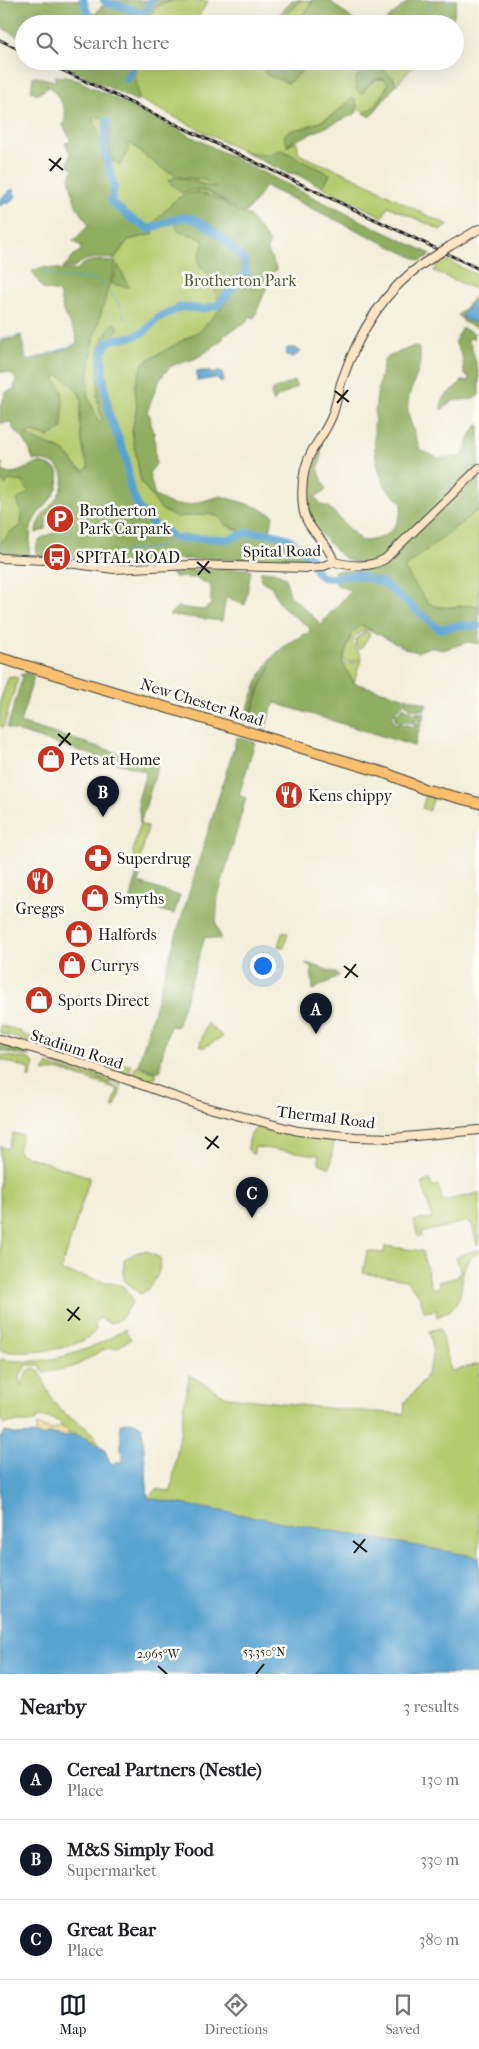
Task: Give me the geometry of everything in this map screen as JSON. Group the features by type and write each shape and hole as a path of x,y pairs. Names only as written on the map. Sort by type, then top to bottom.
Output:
{"highway":[{"name":"New Chester Road","path":"2,659 388,774 421,781 478,802"}],"main road":[{"name":"Spital Road","path":"0,558 45,560 128,570 190,565 309,568 321,567 334,562 330,552 310,527 304,515 303,479 306,464 332,416 346,370 370,321 397,284 424,263 479,229"},
{"path":"334,562 357,566 374,564 385,559 479,468"},
{"name":"Stadium Road","path":"0,1039 66,1058 145,1087"},
{"name":"Thermal Road","path":"145,1087 201,1106 298,1130 356,1137 394,1138 479,1130"}],"green space":[{"path":"0,0 83,0 88,15 15,15 15,35 0,27"},
{"path":"104,0 173,0 156,7 150,15 95,15 101,7 107,4"},
{"path":"173,0 208,1 199,15 149,15 156,7"},
{"path":"292,0 301,0 288,15 278,15"},
{"path":"301,0 312,1 305,13 301,15 288,15"},
{"path":"311,0 329,0 347,15 300,15 307,11 312,2"},
{"path":"410,0 457,0 454,15 392,15"},
{"path":"72,70 134,70 139,99 137,101"},
{"path":"135,70 265,70 288,83 303,70 367,70 357,76 363,94 365,88 376,79 383,79 388,84 379,101 372,109 364,113 360,109 355,114 357,106 352,98 323,120 288,132 289,146 290,143 297,142 299,154 343,172 449,225 441,230 388,206 383,217 323,187 330,174 282,151 264,155 242,151 139,99"},
{"path":"264,70 303,70 288,83 267,75"},
{"path":"367,70 382,70 387,72 396,85 370,117 364,113 379,101 388,84 383,79 376,79 365,88 363,95 357,91 355,82 357,76"},
{"path":"378,70 410,70 396,85 394,78"},
{"path":"33,76 56,81 55,76 73,78 431,254 421,261 265,186 253,205 243,213 206,192 190,190 182,193 168,181 176,177 217,188 206,181 183,177 163,169 131,143 121,165 111,160 109,122 100,117 92,118 104,147 114,187 111,202 148,229 154,227 153,234 128,240 114,259 92,259 83,261 73,268 63,268 81,250 81,246 73,241 88,226 76,205 69,177 73,169 68,165 70,153 65,143 71,141 63,125 65,119 64,108 58,97 46,83 48,88 36,95 34,91 31,92"},
{"path":"352,98 355,98 357,106 355,114 290,143 288,147 284,135 290,131 324,120"},
{"path":"100,117 109,122 109,141 131,142 139,150 194,179 206,179 218,189 176,177 189,190 203,191 243,212 247,211 244,215 234,211 222,201 196,192 155,227 175,220 182,231 202,239 204,244 199,255 200,265 211,278 216,293 227,303 201,330 143,363 135,387 137,406 132,431 141,482 161,509 176,517 209,514 219,517 226,525 246,533 232,538 201,540 174,537 154,525 138,509 134,502 123,451 112,420 102,380 103,354 107,343 103,336 97,396 102,420 99,423 87,395 93,340 115,263 114,259 128,240 153,234 154,227 149,229 132,219 111,202 104,147 92,118"},
{"path":"282,150 330,174 323,187 293,173 289,174 242,151 264,155"},
{"name":"Brotherton Park","path":"198,193 221,200 239,213 249,215 270,243 267,249 277,270 273,272 254,318 250,316 248,321 224,335 223,339 202,355 169,368 158,384 147,413 150,415 152,431 154,432 156,464 149,473 155,496 173,505 188,505 221,496 254,506 273,515 270,533 289,539 309,556 309,560 177,559 134,564 58,555 49,557 37,555 36,548 38,542 71,526 71,519 67,511 56,511 46,516 46,529 36,533 38,522 55,501 62,488 63,474 60,469 49,462 33,460 26,443 13,429 12,422 0,423 0,406 5,396 4,393 14,389 16,380 11,373 0,372 0,341 16,338 21,335 26,359 30,360 68,348 77,343 76,335 63,311 59,292 43,289 32,271 43,268 76,270 90,261 116,262 93,340 87,395 99,423 102,420 97,396 99,392 98,355 107,332 114,323 119,327 114,334 115,339 107,343 103,354 102,380 104,393 123,450 134,501 138,509 156,526 173,537 212,539 245,533 226,525 219,517 209,514 175,517 161,509 141,482 132,432 137,406 135,387 143,363 201,330 226,303 218,300 211,277 202,269 199,263 199,255 204,244 202,239 178,231 175,220 154,227 155,222 166,209 184,195","holes":["56,375 71,384 81,398 82,439 89,467 84,471 78,468 64,452 25,434 33,432 48,437 62,428 62,395 61,389 54,379"]},
{"path":"442,258 479,276 479,291 434,271 437,266 434,264"},
{"path":"118,265 129,287 111,284"},
{"path":"479,292 479,328 465,323 458,315"},
{"path":"462,328 474,333 473,339 469,338 468,341 471,345 479,374 479,395 473,399 453,401 441,410 443,400 448,393 462,381 468,381 469,377 464,374 463,359 455,342"},
{"path":"414,346 418,347 420,363 408,403 408,412 420,450 439,458 461,457 472,432 479,424 479,509 404,568 427,602 440,607 479,606 479,644 468,642 443,650 429,647 417,652 404,648 361,625 351,635 342,663 354,683 403,697 403,705 392,716 396,724 405,724 413,727 419,721 415,712 425,713 414,746 275,703 270,712 266,728 249,723 260,688 271,666 259,688 248,723 244,722 253,692 273,657 295,639 310,632 309,627 280,604 271,586 260,580 261,571 275,572 285,577 290,595 323,626 324,620 351,591 337,585 334,571 358,570 358,563 345,558 336,550 314,526 307,511 307,481 313,460 321,444 321,460 318,468 326,490 315,497 322,505 329,507 361,541 378,539 395,526 401,512 402,503 386,487 380,473 376,458 374,423 378,389 385,358"},
{"path":"56,375 71,384 81,398 82,439 89,467 84,471 78,468 64,452 25,434 33,432 48,437 62,428 62,391 54,379"},
{"path":"294,381 297,387 276,398 274,402 271,394 273,390"},
{"path":"0,463 3,464 3,472 18,472 43,464 58,471 57,487 51,499 33,522 30,533 29,553 0,556"},
{"path":"40,463 58,471 58,480 51,499 33,522 30,533 29,553 27,556 0,556 0,542 10,532 21,526 22,514 17,500 29,492 23,482 9,480 5,485 0,479 2,469 3,472 14,473"},
{"path":"479,509 479,606 440,607 427,602 403,568"},
{"path":"247,569 251,571 245,605 226,597 222,621 169,615 177,607 203,610 211,605 211,586 196,578 174,577 170,572 171,570"},
{"path":"361,625 376,633 365,630 354,637 352,643 361,655 362,660 342,662 351,635"},
{"path":"365,632 370,634 360,650 356,646 355,640"},
{"path":"362,662 359,665 354,683 342,664"},
{"path":"27,673 34,676 20,723 149,762 159,763 140,824 138,800 146,772 7,728 23,676 20,675"},
{"path":"9,676 18,678 3,728 0,726 0,701"},
{"path":"405,697 427,704 425,710 411,709 405,703"},
{"path":"404,707 414,714 415,724 406,721 398,723 395,720 395,714"},
{"path":"237,737 255,742 239,795 246,798 218,897 216,924 221,940 205,937 177,1027 170,1026 161,1060 161,1070 156,1072 138,1065"},
{"path":"426,795 434,798 429,811 422,808"},
{"path":"140,824 148,827 136,877 133,852"},
{"path":"136,877 141,877 139,883 180,896 174,914 130,902"},
{"path":"283,931 288,933 284,948 278,946"},
{"path":"306,963 337,973 339,976 313,990 311,967 306,965"},
{"path":"207,1023 223,1037 202,1048 200,1044"},
{"path":"0,1025 21,1031 21,1034 65,1045 60,1050 56,1050 0,1033"},
{"path":"0,1043 30,1055 26,1056 0,1051"},
{"path":"0,1055 29,1059 34,1063 30,1078 28,1078 29,1069 0,1059"},
{"path":"51,1062 90,1070 122,1085 121,1087 115,1083 106,1082 89,1072 60,1067"},
{"path":"108,1063 132,1065 128,1075 107,1067"},
{"path":"48,1064 58,1069 90,1075 121,1090 115,1107 112,1108 118,1089 58,1070 43,1072"},
{"path":"136,1066 156,1073 156,1078 144,1082 131,1077"},
{"path":"259,1126 334,1141 330,1168 319,1163 319,1155 255,1147 253,1155 248,1150 249,1140 253,1131"},
{"path":"13,1133 22,1135 18,1150 20,1154 90,1177 61,1271 123,1286 131,1296 132,1303 124,1315 117,1321 109,1323 100,1318 95,1322 96,1330 88,1337 77,1343 51,1350 0,1351 0,1146 8,1149"},
{"path":"430,1180 432,1187 438,1185 443,1201 479,1193 479,1244 477,1245 472,1224 469,1224 467,1221 421,1233 422,1236 418,1237 414,1221 432,1218 422,1182"},
{"path":"385,1246 422,1251 432,1289 439,1287 438,1282 458,1277 458,1274 461,1273 456,1257 479,1249 479,1253 470,1259 465,1267 457,1302 450,1310 437,1317 436,1310 425,1312 418,1294 406,1280 363,1273 367,1251 384,1253"},
{"path":"146,1251 160,1258 160,1268 152,1284 140,1294 124,1280 124,1259 138,1252"},
{"path":"440,1328 451,1371 479,1364 479,1609 272,1561 0,1437 5,1432 30,1436 74,1438 61,1426 60,1422 49,1418 38,1417 35,1422 4,1424 0,1419 0,1359 33,1361 65,1356 96,1345 125,1329 131,1339 117,1348 102,1351 73,1367 45,1373 39,1365 26,1365 19,1378 21,1386 28,1370 34,1368 40,1371 54,1402 62,1411 93,1434 100,1447 104,1449 111,1464 122,1462 120,1424 131,1422 142,1427 148,1498 157,1489 171,1492 189,1375 227,1397 336,1409 404,1414 405,1401 419,1386 429,1370 432,1341 429,1331"}],"sand":[{"path":"37,1425 52,1430 61,1426 71,1434 78,1436 35,1441"}],"water":[{"path":"13,189 16,197 10,203 0,206 0,199 9,194 9,191"},
{"path":"472,302 479,304 479,323 463,318 462,314"},
{"path":"287,348 296,348 301,352 291,358 286,354"},
{"path":"197,371 209,371 212,374 222,372 224,381 221,382 216,378 197,381"},
{"path":"124,1422 137,1423 142,1427 148,1498 479,1557 479,1674 0,1674 0,1437 5,1432 17,1435 32,1434 43,1436 50,1433 63,1436 74,1434 90,1440 104,1449 111,1464 122,1462 120,1424"}],"waterway":[{"path":"83,0 88,15"},
{"path":"104,0 107,4 145,13 152,0"},
{"path":"430,15 429,6 434,0"},
{"path":"445,0 450,1"},
{"path":"81,15 86,11"},
{"path":"127,79 132,70"},
{"path":"107,121 104,148 114,187 111,202 132,219 149,229 180,218 196,220 211,229 234,249 244,261 246,272 218,305 203,309 181,307 159,317 144,332 132,337 115,339 107,343 102,352 103,375 109,414 126,457 130,487 139,509 153,524 176,538 229,539 246,533 270,533 289,539 312,559 316,571 322,577 331,578 357,575 383,583 439,629 463,625 479,626"},
{"path":"43,271 56,277 95,279 108,289"},
{"path":"110,292 122,308"},
{"path":"123,312 123,318 127,319"},
{"path":"0,339 21,335 26,359 30,360 77,344"},
{"path":"109,556 130,550 150,549 160,546 169,541 173,536"}],"railway":[{"path":"0,40 15,48"},
{"path":"62,70 479,269"}],"place":[{"name":"Brotherton Park Carpark","path":"60,519"},
{"name":"SPITAL ROAD","path":"57,557"},
{"name":"Pets at Home","path":"51,759"},
{"name":"Kens chippy","path":"289,795"},
{"name":"M&S Simply Food","path":"103,817"},
{"name":"Superdrug","path":"98,858"},
{"name":"Greggs","path":"40,881"},
{"name":"Smyths","path":"95,898"},
{"name":"Halfords","path":"79,934"},
{"name":"Currys","path":"72,965"},
{"name":"Sports Direct","path":"39,1000"},
{"name":"Cereal Partners (Nestle)","path":"316,1034"},
{"name":"Great Bear","path":"252,1218"}]}
